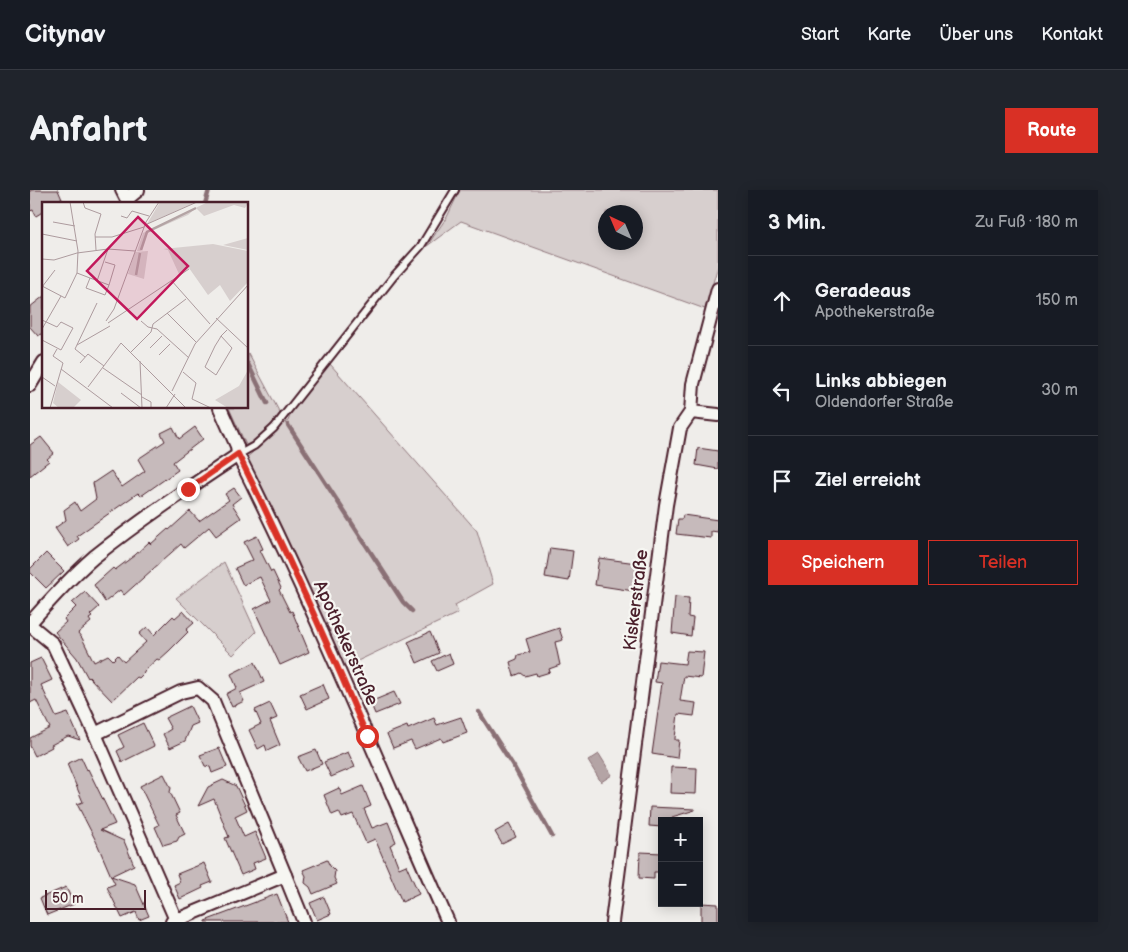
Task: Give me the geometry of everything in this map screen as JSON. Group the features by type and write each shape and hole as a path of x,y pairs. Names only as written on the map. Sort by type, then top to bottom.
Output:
{"street":[{"path":"126,198 138,190"},
{"name":"Kiskerstraße","path":"612,922 666,505 680,428 692,412 693,384 718,289"},
{"path":"30,385 42,365"},
{"name":"Apothekerstraße","path":"220,409 237,446 238,454 339,668 448,922"},
{"path":"692,412 718,415"},
{"path":"238,454 94,558 60,589 30,624 53,644 95,734 174,921 285,875"},
{"path":"95,734 181,692 198,688 213,701 304,922"}],"lane":[{"path":"238,454 254,446 274,428 394,276 421,246 455,190"}],"shaded area":[{"path":"460,190 718,190 718,266 705,309 461,221 427,246 447,217"},
{"path":"249,355 280,413 261,435 246,445 229,409 249,409"},
{"path":"330,364 477,531 493,584 455,605 458,613 345,667 245,459 288,421 293,408"},
{"path":"224,562 256,632 233,655 176,598"},
{"path":"599,754 612,775 601,782 588,761"}],"building":[{"path":"30,190 58,190 63,202 42,202 42,212 36,216 33,210 30,211"},
{"path":"42,298 42,333 38,336 30,327 30,307"},
{"path":"173,427 179,439 195,427 203,439 173,462 178,470 141,496 138,493 77,536 79,539 68,547 55,528 66,520 64,510 75,502 80,511 96,499 93,483 111,471 122,487 145,471 138,459 165,441 161,433"},
{"path":"41,437 54,453 47,459 49,461 30,476 30,445"},
{"path":"698,448 718,451 718,469 696,465"},
{"path":"234,488 241,497 232,504 241,518 216,536 209,527 184,548 181,544 124,595 120,590 105,602 94,585 113,568 115,570 149,542 151,544 190,511 199,521 229,500 225,494"},
{"path":"683,515 718,520 718,532 711,531 711,538 676,534 678,519 682,519"},
{"path":"257,536 263,549 260,550 271,572 273,571 281,588 279,590 290,612 292,611 309,652 280,665 254,609 271,600 260,577 243,585 235,568 253,560 244,542"},
{"path":"550,548 573,551 569,581 545,577"},
{"path":"46,553 64,571 46,588 30,572 30,569"},
{"path":"599,558 644,564 640,592 595,585"},
{"path":"85,592 99,607 90,615 92,617 89,619 91,622 78,633 94,662 108,655 113,660 118,655 124,662 146,642 139,634 147,627 154,635 173,616 175,618 183,611 194,623 186,630 188,632 169,651 159,660 157,659 139,678 137,677 112,701 88,678 77,658 55,632 66,622 64,619 76,607 72,603"},
{"path":"675,597 689,598 688,617 693,618 691,636 672,633"},
{"path":"559,628 563,640 555,642 560,665 549,669 550,672 537,676 536,673 525,676 521,673 514,676 510,662 517,659 518,655 530,652 526,639"},
{"path":"430,632 439,653 417,663 408,642"},
{"path":"687,651 704,652 701,678 684,676 680,701 696,703 694,716 678,714 675,738 675,740 679,740 677,758 652,754 662,683 655,682 658,661 685,664"},
{"path":"449,653 453,664 437,671 432,661"},
{"path":"41,658 52,680 41,685 56,717 68,713 80,740 68,736 35,756 30,746 30,738 50,728 36,700 30,703 30,663"},
{"path":"255,662 264,682 240,693 244,701 232,707 226,694 237,688 231,674"},
{"path":"323,684 329,699 307,709 300,694"},
{"path":"394,692 400,704 375,714 370,702"},
{"path":"270,703 277,718 270,721 280,745 267,751 265,745 258,749 249,730 261,724 255,710"},
{"path":"190,706 198,723 191,726 185,741 170,748 163,734 171,729 165,718"},
{"path":"461,717 467,733 443,742 441,738 415,749 411,741 393,748 387,734 407,726 408,729 434,718 437,725"},
{"path":"143,723 154,746 122,762 117,751 124,747 118,735"},
{"path":"219,748 227,767 212,773 210,767 205,766 200,755"},
{"path":"316,750 322,764 305,771 298,757"},
{"path":"348,752 355,767 331,777 324,762"},
{"path":"81,757 115,824 100,830 124,841 134,865 111,876 77,804 83,802 67,764"},
{"path":"671,767 697,768 696,794 670,793"},
{"path":"164,774 180,813 176,815 185,834 179,837 177,841 163,845 155,827 159,825 140,786"},
{"path":"223,780 236,786 247,810 235,816 244,837 255,832 266,858 253,863 255,869 241,875 225,838 229,837 214,799 198,806 208,787"},
{"path":"363,786 371,806 364,809 372,828 388,822 396,842 390,845 399,868 406,865 419,894 402,902 375,839 366,843 353,814 342,818 339,812 332,815 324,795 339,788 342,795"},
{"path":"650,807 695,809 672,817 658,817 658,827 649,826"},
{"path":"509,824 516,837 502,844 495,832"},
{"path":"640,852 658,853 658,872 654,872 654,879 639,878"},
{"path":"327,860 335,871 334,878 337,884 313,894 310,887 305,883 306,876 303,870"},
{"path":"204,863 212,882 180,899 174,885 180,882 177,874"},
{"path":"111,876 135,884 149,916 139,920 136,912 122,918 107,887 115,884"},
{"path":"66,887 74,904 47,915 40,898"},
{"path":"277,894 288,922 205,922 205,921"},
{"path":"324,897 331,914 317,920 310,903"},
{"path":"703,903 718,904 718,922 701,922 701,907 703,907"}],"waterway":[{"path":"206,202 209,190"},
{"path":"249,366 267,403"},
{"path":"288,425 403,602 412,611"},
{"path":"479,712 514,767 552,836"}],"route":[{"path":"188,489 238,454 339,668 367,736"}]}
